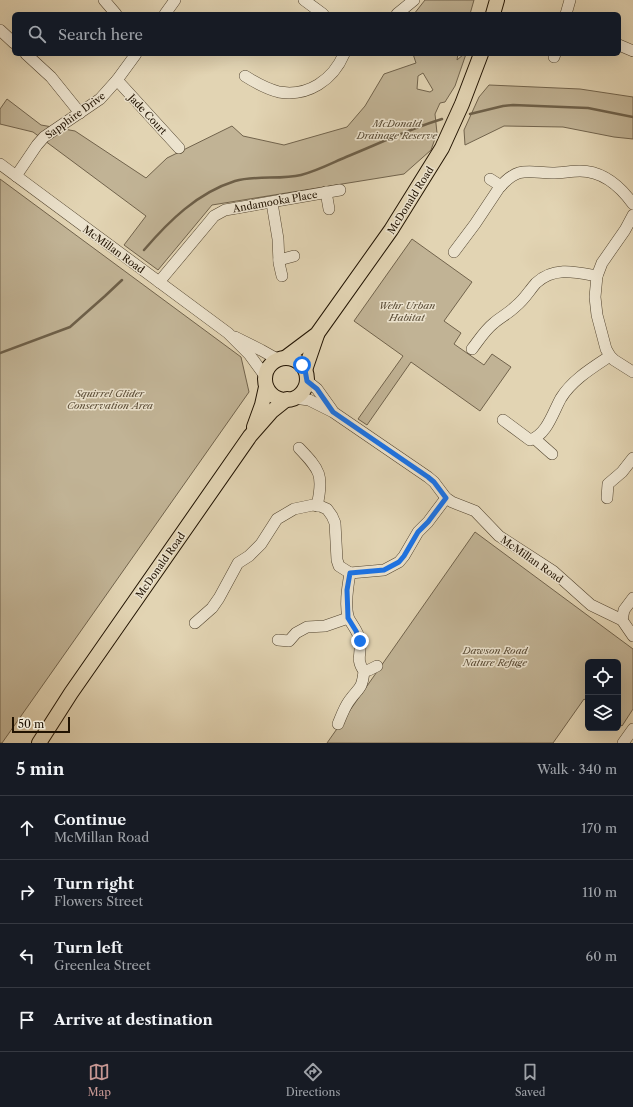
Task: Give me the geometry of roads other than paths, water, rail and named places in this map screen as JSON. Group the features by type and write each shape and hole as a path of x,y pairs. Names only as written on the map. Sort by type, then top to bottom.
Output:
{"main road":[{"path":"494,12 497,0"},
{"name":"McDonald Road","path":"306,376 317,334 391,230 431,167 450,133 480,56"},
{"name":"McDonald Road","path":"281,358 317,334"},
{"path":"281,358 291,358 297,361 306,376 304,388 300,394 291,399 275,396 270,392 266,381 267,369 271,364 281,358"},
{"name":"McDonald Road","path":"250,436 262,405 266,381"},
{"name":"McDonald Road","path":"39,743 71,693 250,436 272,411 291,399"},
{"name":"McDonald Road","path":"28,743 59,704 71,693"}],"street":[{"path":"104,0 114,12"},
{"path":"166,12 175,0"},
{"path":"304,0 320,12"},
{"path":"400,12 414,0"},
{"path":"567,12 570,0"},
{"path":"0,30 12,41"},
{"path":"621,46 633,51"},
{"path":"28,56 51,77 80,113"},
{"name":"Sapphire Drive","path":"16,176 37,145 44,138 100,99 117,80 135,56"},
{"path":"245,76 256,83 274,90 289,93 299,92 319,85 327,79 336,70 343,56"},
{"name":"Jade Court","path":"117,80 179,148"},
{"name":"McMillan Road","path":"0,164 228,334 249,354 266,381"},
{"path":"454,252 457,237 475,224 501,186 518,173 527,171 552,173 580,171 591,172 600,175 618,186 633,204"},
{"path":"490,179 501,186"},
{"name":"Andamooka Place","path":"159,282 214,216 225,210 340,190"},
{"name":"Andamooka Place","path":"326,192 329,209"},
{"path":"272,203 282,276"},
{"path":"633,215 625,230 606,256 597,276 595,288 595,306 606,349 610,356 633,372"},
{"path":"279,260 294,256"},
{"path":"472,349 493,324 518,305 542,279 556,272 564,271 597,276"},
{"name":"McMillan Road","path":"228,334 281,358"},
{"path":"503,420 530,440 535,439 548,424 567,389 584,373 610,356"},
{"name":"McMillan Road","path":"306,376 333,412"},
{"name":"McMillan Road","path":"291,399 309,400 333,412 428,477 434,482 446,498 475,511 499,536 553,571 591,605 622,620 633,636"},
{"path":"535,439 552,454"},
{"path":"300,453 314,464 318,471 321,481 317,506"},
{"path":"607,498 603,481 622,472 633,458"},
{"path":"195,623 212,608 238,563 249,556 261,544 278,519 294,510 313,505 327,510 335,523 337,560 339,566 350,573 384,570 399,562 418,532 428,522 446,498"},
{"path":"338,724 348,702 360,689 363,682 364,671 360,666 359,659 360,641 348,618 347,590 350,573"},
{"path":"622,620 624,610 633,598"},
{"path":"622,620 629,615 633,608"},
{"path":"278,640 291,646 296,633 307,627 325,626 348,618"},
{"path":"364,671 378,666"},
{"path":"623,743 633,729"}],"waterway":[{"path":"470,114 513,105 588,108 633,117"},
{"path":"144,250 163,229 185,209 196,200 221,186 243,179 301,175 319,169 406,132 442,119"},
{"path":"0,353 70,327 122,280"}],"park label":[{"name":"McDonald Drainage Reserve","path":"397,128"},
{"name":"Wehr Urban Habitat","path":"407,310"},
{"name":"Squirrel Glider Conservation Area","path":"110,398"},
{"name":"Dawson Road Nature Refuge","path":"495,656"}]}
